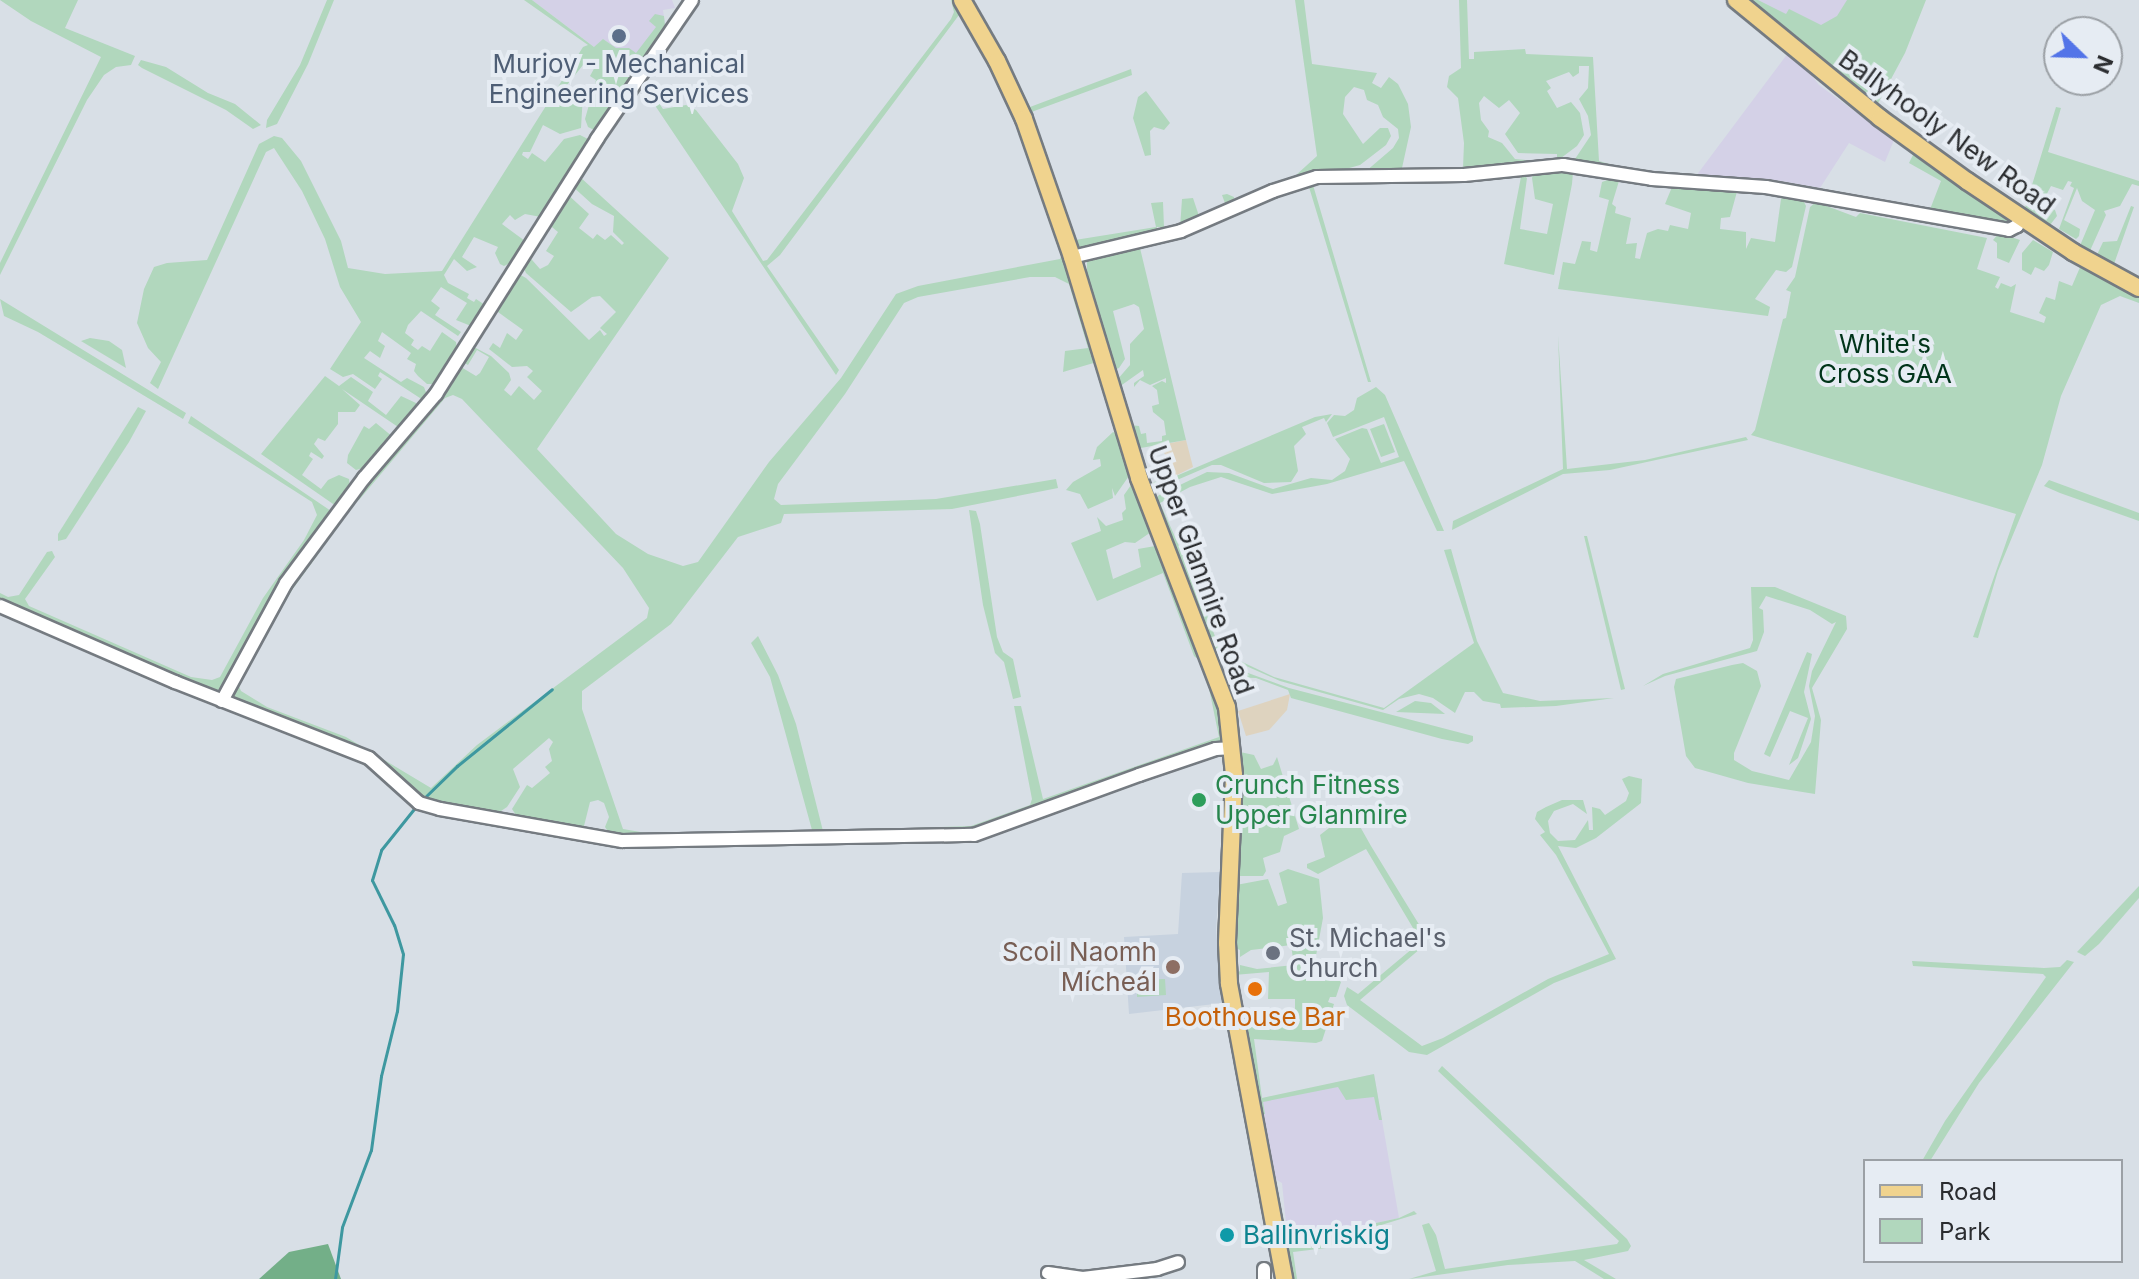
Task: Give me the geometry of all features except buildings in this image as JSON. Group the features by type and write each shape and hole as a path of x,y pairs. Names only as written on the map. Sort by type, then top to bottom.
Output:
{"main road":[{"name":"Upper Glanmire Road","path":"962,0 1021,112 1072,257 1141,484 1224,695 1233,748 1228,971 1284,1279"},
{"name":"Ballyhooly New Road","path":"1736,0 1880,118 2021,218 2139,288"}],"street":[{"path":"222,701 286,583 364,478 436,394 597,139 692,0"},
{"path":"1072,257 1181,231 1273,191 1317,177 1464,175 1563,165 1652,179 1766,187 2009,230 2017,226 2021,218"},
{"path":"0,606 222,701 369,758 392,775 411,797 430,806 622,841 653,843 974,835 1165,766 1216,749 1233,748"},
{"path":"1048,1273 1083,1278 1168,1273 1178,1262"}],"shaded area":[{"name":"Murjoy - Mechanical Engineering Services","path":"532,0 672,0 675,8 663,10 665,25 630,74"},
{"path":"1750,0 1868,0 1827,66"},
{"path":"1791,49 1819,85 1894,140 1885,162 1849,143 1820,188 1775,180 1696,176"},
{"path":"1186,440 1193,467 1169,479 1167,456 1163,452 1152,454 1151,447"},
{"path":"1290,694 1287,710 1269,730 1246,736 1238,711"},
{"name":"Scoil Naomh Mícheál","path":"1220,872 1216,930 1223,1003 1129,1014 1124,937 1178,934 1182,873"},
{"path":"1374,1074 1399,1218 1288,1242 1282,1183 1273,1178 1260,1115 1265,1114 1262,1099"}],"green space":[{"path":"0,0 78,0 65,28 135,56 131,65 116,67 104,75 87,100 0,275 0,263 101,57 31,21"},
{"path":"327,0 334,0 308,64 277,124 266,128 267,120 300,65"},
{"path":"524,0 532,0 594,47 603,39 616,48 629,48 636,53 656,27 649,21 655,14 664,16 665,25 596,131 588,127 585,119 596,80 590,76 596,65 587,60 567,85 583,94 581,128 560,134 543,125 530,152 523,152 522,155 528,159 532,153 545,162 564,139 580,135 590,140 541,217 525,214 515,220 510,215 502,224 525,241 537,224 514,261 504,266 500,264 495,253 498,247 474,237 462,257 477,267 467,271 454,259 444,275 448,283 469,294 467,298 485,305 471,326 456,320 467,303 441,287 431,301 440,308 435,315 461,332 458,336 421,311 408,325 405,333 414,340 411,345 418,350 422,346 430,351 442,332 456,342 457,350 435,384 427,384 418,376 414,371 416,364 407,359 411,353 382,332 378,341 385,346 380,358 370,351 364,358 401,382 407,378 424,387 427,395 423,400 380,372 378,376 382,379 375,389 353,374 343,377 330,369 361,322 340,287 325,239 302,191 274,148 266,152 158,389 150,383 161,362 148,348 137,323 144,289 154,267 207,260 259,144 274,136 282,138 301,161 341,241 348,268 385,274 442,271 583,47 588,45"},
{"path":"951,0 957,0 1020,122 1017,123 997,78 959,15 780,255 767,266 839,370 836,375 646,92 650,90 663,109 686,105 696,110 738,164 744,178 732,211 763,261 767,260 951,19 954,12"},
{"path":"1295,0 1304,0 1312,64 1377,73 1372,83 1381,88 1389,77 1398,84 1408,104 1411,127 1402,168 1448,168 1448,171 1365,172 1393,148 1399,138 1398,129 1383,117 1378,105 1367,100 1364,90 1354,87 1345,97 1343,114 1363,144 1380,128 1388,128 1391,136 1386,145 1360,165 1257,194 1256,190 1295,176 1317,156"},
{"path":"1459,0 1467,0 1469,59 1474,59 1474,52 1525,49 1526,54 1593,57 1599,161 1620,167 1620,170 1589,161 1573,162 1591,135 1588,116 1579,99 1588,88 1589,66 1579,66 1579,73 1573,77 1569,72 1546,81 1551,88 1547,91 1557,108 1571,102 1580,113 1584,135 1577,146 1557,161 1557,154 1518,153 1505,134 1520,113 1509,100 1499,108 1484,96 1479,103 1481,120 1489,131 1488,137 1502,143 1515,159 1545,162 1455,171 1455,168 1463,168 1464,143 1458,98 1447,87 1449,76 1461,68"},
{"path":"1742,0 1758,0 1786,14 1789,9 1821,25 1837,16 1847,0 1926,0 1905,53 1876,107"},
{"path":"141,60 166,67 208,93 235,104 261,125 253,129 226,110 142,68 138,65"},
{"path":"1010,66 1030,107 1131,69 1132,75 1026,114 1007,68"},
{"path":"638,84 580,177 669,258 537,449 616,534 648,554 683,566 698,562 769,462 841,378 896,294 918,286 1060,259 1062,254 1019,130 1022,128 1068,258 1097,362 1063,372 1065,351 1088,348 1069,284 1055,277 1030,277 918,297 904,303 845,394 778,484 774,499 781,505 936,499 1056,479 1058,488 952,509 784,514 781,523 738,537 671,624 582,691 582,709 623,829 652,834 812,830 770,677 751,643 758,636 778,675 796,724 823,831 971,826 1030,805 1032,799 1014,706 1021,706 1043,799 1219,737 1204,664 1194,656 1163,573 1097,601 1071,543 1101,531 1097,517 1106,526 1123,520 1122,513 1126,509 1124,495 1131,485 1138,487 1154,530 1135,543 1125,542 1106,550 1113,579 1141,567 1138,549 1161,545 1204,654 1224,728 1222,741 973,831 645,840 611,836 605,827 609,817 604,803 598,800 590,802 583,830 516,815 512,809 527,785 532,788 550,773 545,767 552,761 549,749 553,742 549,738 513,769 520,787 507,807 495,815 422,800 412,794 385,763 227,699 267,620 350,501 354,505 292,590 238,684 241,691 267,707 346,737 431,788 477,745 647,618 649,608 623,568 462,399 453,395 445,398 359,500 354,497 441,393 455,369 461,367 476,376 480,373 489,357 477,350 468,365 463,362 470,345 491,356 509,373 511,380 504,390 511,396 519,386 534,400 542,391 527,377 533,371 527,366 512,367 489,349 493,343 500,348 507,333 516,340 523,330 498,312 495,305 515,272 526,278 589,340 600,330 604,336 607,334 600,328 616,312 600,296 592,297 571,312 526,273 521,262 526,253 540,269 548,265 554,256 546,251 558,232 547,223 566,193 589,214 579,228 593,239 597,234 605,240 611,235 622,245 624,243 613,232 614,216 592,204 571,185"},
{"path":"1146,91 1170,123 1164,130 1154,127 1150,131 1151,155 1145,156 1133,118 1138,97"},
{"path":"1836,91 2009,219 2008,224 1929,212 1941,181 1909,163 1913,155 1847,104"},
{"path":"2056,107 2061,108 2048,152 2139,181 2139,186 2132,184 2120,206 2104,211 2106,215 2089,253 2079,248 2095,210 2082,201 2077,188 2064,220 2080,229 2079,236 2076,239 2059,229 2074,188 2070,186 2072,182 2068,181 2063,190 2051,186 2042,203 2055,210 2057,216 2050,225 2024,211"},
{"path":"1031,121 1043,142 1075,240 1156,227 1151,203 1163,202 1164,227 1157,227 1153,236 1076,248"},
{"path":"1567,168 1573,172 1572,184 1554,275 1504,264 1521,177 1313,185 1371,382 1368,382 1309,187 1240,209 1292,188 1334,178 1521,173 1527,178 1520,229 1547,234 1553,204 1535,199 1532,178 1534,172"},
{"path":"1616,177 1619,181 1612,204 1616,207 1615,213 1631,218 1626,244 1637,243 1635,258 1640,259 1647,233 1658,229 1668,231 1670,225 1688,229 1691,213 1665,204 1672,187 1738,188 1730,217 1721,218 1720,229 1746,232 1746,249 1751,238 1775,242 1781,199 1785,195 1802,198 1806,206 1792,267 1786,272 1776,270 1755,299 1770,307 1768,316 1558,289 1563,262 1575,264 1582,241 1591,242 1590,250 1597,252 1609,200 1599,197 1602,182"},
{"path":"1222,195 1234,197 1233,205 1180,228 1182,199 1193,198 1199,216 1226,206"},
{"name":"White's Cross GAA","path":"1816,202 1856,217 1860,213 1987,238 1977,269 2000,277 1995,287 1998,289 2001,283 2011,287 2016,284 2010,312 2044,323 2046,317 2039,313 2046,297 2055,300 2059,281 2072,286 2081,265 2139,292 2139,303 2120,296 2101,305 2061,396 2042,465 1998,571 1978,638 1973,637 2016,514 1751,435 1755,430 1783,319 1786,318 1791,292 1786,290 1795,277 1810,207"},
{"path":"2131,206 2134,207 2114,264 2139,276 2139,282 2095,259 2103,242 2117,241"},
{"path":"1999,233 2020,240 2009,263 1997,258 1997,243 1993,240"},
{"path":"1178,237 1140,248 1186,440 1135,449 1130,425 1139,426 1141,434 1146,433 1147,443 1162,441 1162,436 1166,435 1164,421 1153,412 1152,406 1159,404 1157,390 1152,386 1162,381 1166,383 1166,378 1150,385 1140,380 1134,387 1134,383 1144,376 1143,370 1119,387 1117,380 1130,365 1130,344 1144,329 1139,307 1134,304 1113,311 1125,359 1114,370 1087,278 1087,260 1083,258"},
{"path":"2033,240 2053,252 2044,271 2035,267 2031,275 2022,270 2022,253"},
{"path":"0,299 186,413 183,419 38,332 4,316"},
{"path":"1558,335 1567,469 1645,460 1746,437 1748,440 1610,470 1563,474 1452,530 1453,521 1563,469"},
{"path":"90,338 109,341 122,350 126,368 81,341"},
{"path":"325,376 339,386 351,377 373,392 368,401 386,415 401,396 416,403 417,408 401,429 342,389 360,405 355,412 338,412 338,424 325,441 318,438 314,444 324,456 322,459 311,452 309,456 313,459 302,475 321,489 328,480 339,475 349,479 350,488 336,506 261,454"},
{"path":"1376,387 1385,395 1444,531 1437,531 1404,461 1327,484 1272,494 1221,477 1190,487 1160,503 1199,591 1218,645 1238,660 1274,677 1384,708 1474,643 1444,550 1451,549 1477,641 1503,693 1540,701 1614,698 1556,706 1501,708 1500,704 1483,701 1474,692 1465,692 1455,713 1433,698 1419,694 1399,699 1383,710 1280,681 1226,657 1213,647 1153,502 1159,495 1207,472 1229,473 1273,489 1311,478 1332,480 1345,471 1350,459 1335,439 1362,428 1367,429 1381,463 1399,457 1384,417 1333,437 1327,423 1334,415 1345,416 1354,410 1357,398"},
{"path":"138,407 146,411 129,442 66,539 58,541 58,534"},
{"path":"1332,414 1326,422 1324,418 1302,427 1306,434 1294,446 1298,471 1291,482 1264,483 1221,465 1212,465 1156,489 1149,488 1154,482 1169,479 1315,417"},
{"path":"191,416 331,511 225,686 214,692 0,602 0,593 8,597 19,595 47,552 52,551 55,557 25,599 29,606 191,677 212,680 220,677 263,598 304,540 317,515 312,502 188,423"},
{"path":"376,423 393,437 363,468 356,470 347,463 348,455 364,426 369,429"},
{"path":"1384,424 1395,452 1381,457 1370,429"},
{"path":"1113,432 1117,434 1131,473 1115,496 1112,488 1113,498 1088,509 1080,494 1066,490 1073,482 1101,466 1100,459 1093,460 1097,447"},
{"path":"2049,480 2139,513 2139,521 2044,486"},
{"path":"969,510 976,511 980,524 997,637 1003,652 1013,659 1021,697 1013,699 1004,662 995,653 983,605"},
{"path":"1584,536 1587,536 1625,689 1621,690"},
{"path":"1751,587 1775,587 1846,616 1847,629 1812,688 1821,720 1815,794 1748,783 1695,768 1686,756 1674,687 1676,679 1732,665 1743,663 1757,671 1761,686 1734,760 1752,771 1789,780 1811,742 1815,716 1809,686 1812,671 1836,622 1832,624 1810,610 1766,596 1759,608 1763,610 1764,632 1757,651 1665,676 1643,686 1663,674 1750,648 1753,640"},
{"path":"1807,652 1812,654 1804,692 1811,719 1798,758 1789,765 1808,718 1790,711 1770,757 1764,754"},
{"path":"1229,666 1289,688 1473,736 1473,741 1468,744 1442,739 1291,698 1288,690 1256,678 1226,677"},
{"path":"1415,701 1431,703 1445,714 1396,712"},
{"path":"1240,752 1254,755 1261,769 1273,765 1277,757 1299,829 1284,836 1280,852 1263,858 1266,871 1263,876 1236,876"},
{"path":"1629,776 1642,779 1641,803 1596,838 1576,848 1558,846 1616,959 1554,983 1427,1055 1409,1052 1347,1005 1344,996 1347,987 1358,994 1425,938 1427,943 1360,1000 1422,1046 1443,1038 1548,979 1609,954 1556,855 1540,835 1545,832 1535,819 1537,812 1562,800 1583,800 1587,814 1573,804 1554,811 1548,821 1550,833 1558,841 1575,840 1588,820 1589,830 1593,830 1592,807 1600,809 1605,815 1626,801 1629,793 1622,779"},
{"path":"1349,807 1423,931 1416,933 1366,849 1318,874 1307,868 1307,864 1325,857 1320,835 1329,828 1326,817"},
{"path":"1288,869 1319,879 1323,918 1315,961 1341,982 1336,997 1330,997 1328,1002 1334,1004 1322,1041 1254,1039 1262,1098 1374,1074 1382,1120 1379,1120 1374,1097 1346,1100 1338,1087 1263,1102 1265,1114 1260,1115 1244,1026 1273,1029 1275,1012 1276,1026 1295,1025 1295,999 1268,999 1269,972 1234,975 1240,971 1240,965 1257,969 1294,965 1291,945 1251,950 1240,957 1240,950 1233,947 1236,885 1268,879 1278,906 1287,903 1279,873"},
{"path":"2139,886 2139,898 2099,944 2085,956 2077,952"},
{"path":"2067,960 2074,962 1979,1083 1931,1159 1923,1159 1945,1121 2046,977 2043,974 1913,966 1912,961 2060,967"},
{"path":"1165,979 1166,995 1137,997 1137,980"},
{"path":"1442,1066 1627,1239 1631,1246 1628,1251 1584,1260 1616,1279 1604,1279 1575,1261 1508,1265 1409,1279 1436,1271 1422,1225 1429,1223 1436,1235 1445,1269 1617,1244 1619,1241 1438,1071"},
{"path":"1278,1192 1288,1242 1399,1218 1414,1211 1417,1214 1352,1234 1326,1248 1293,1252 1297,1279 1289,1279"},
{"path":"328,1244 341,1279 259,1279 289,1252"}],"waterway":[{"path":"422,800 457,766 552,689"},
{"path":"335,1279 342,1227 371,1150 381,1076 397,1011 403,954 394,925 372,880 381,850 417,805"}],"place":[{"name":"Murjoy - Mechanical Engineering Services","path":"619,36"},
{"name":"Crunch Fitness Upper Glanmire","path":"1199,800"},
{"name":"St. Michael's Church","path":"1273,953"},
{"name":"Scoil Naomh Mícheál","path":"1173,967"},
{"name":"Boothouse Bar","path":"1255,989"},
{"name":"Ballinvriskig","path":"1227,1235"}]}
